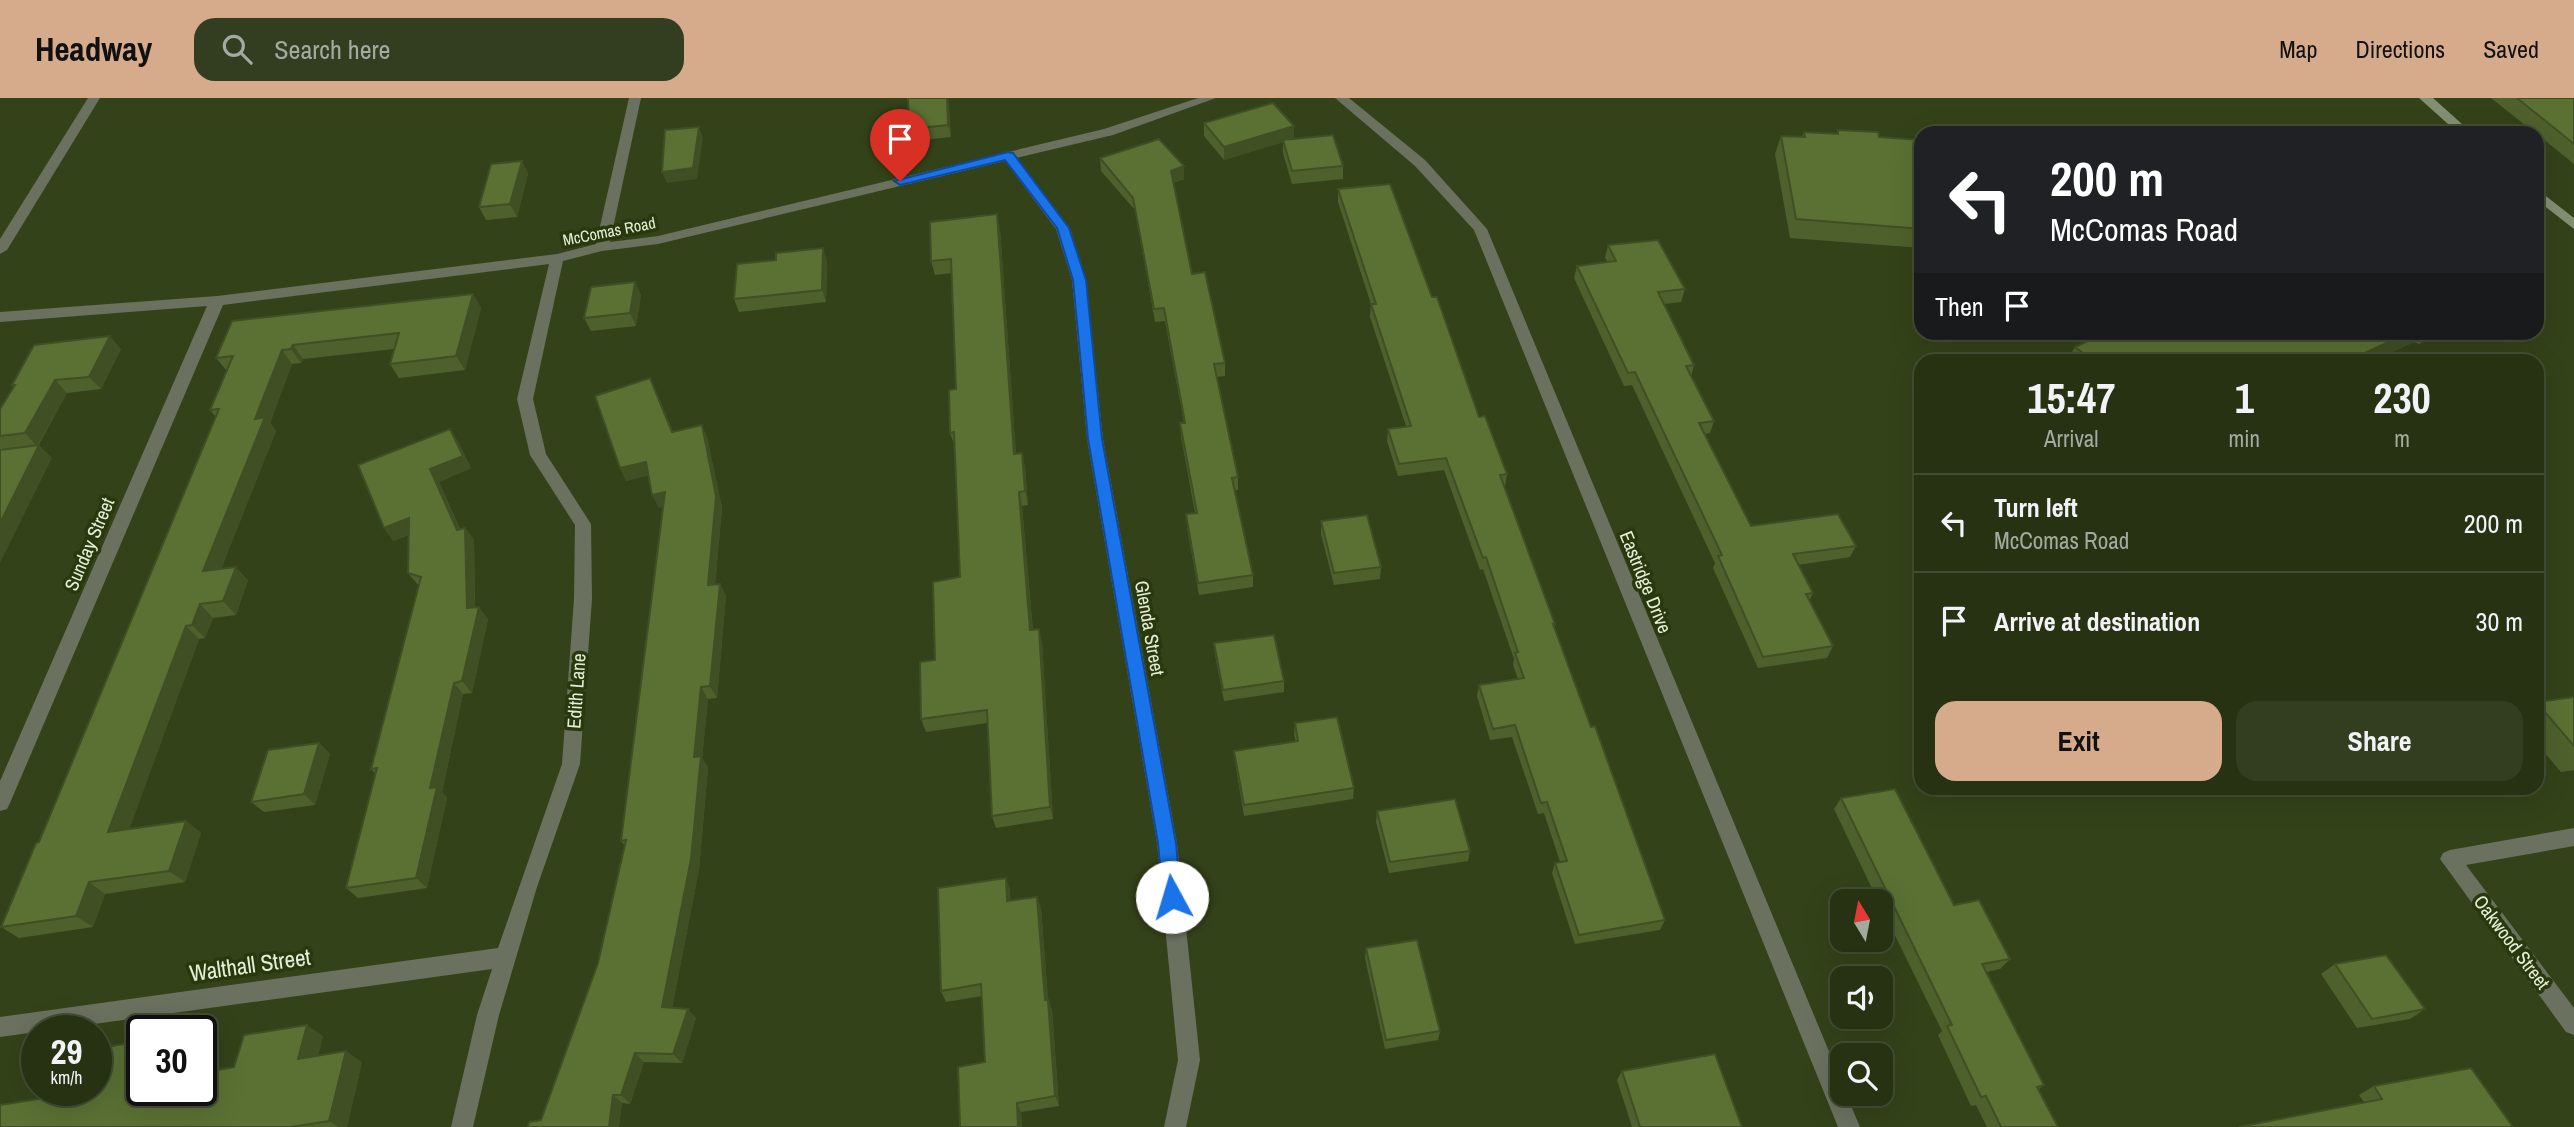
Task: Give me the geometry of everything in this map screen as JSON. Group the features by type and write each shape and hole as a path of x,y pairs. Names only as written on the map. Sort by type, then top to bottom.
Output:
{"street":[{"path":"0,250 94,98"},
{"path":"602,247 635,98"},
{"name":"McComas Road","path":"0,317 217,301 557,258 602,247 658,240 1108,132 1210,98"},
{"name":"Eastridge Drive","path":"1341,98 1420,163 1480,229 1849,1127"},
{"path":"2425,98 2458,126"},
{"name":"Glenda Street","path":"1008,156 1063,228 1079,280 1095,439 1167,843 1189,1060 1175,1127"},
{"path":"2544,199 2574,225"},
{"name":"Edith Lane","path":"462,1127 488,1015 527,887 571,764 583,599 583,524 538,455 525,399 557,258"},
{"name":"Sunday Street","path":"0,803 217,301"},
{"name":"Oakwood Street","path":"2574,837 2450,859 2574,1025"},
{"name":"Walthall Street","path":"0,1027 507,957"}],"building":[{"path":"908,98 947,98 948,125 909,129"},
{"path":"2517,98 2574,98 2574,144"},
{"path":"1273,103 1294,126 1224,147 1204,123"},
{"path":"699,127 693,168 662,172 665,130"},
{"path":"1838,130 1878,132 1879,137 1914,139 1914,228 1796,219 1781,136 1805,137 1804,132 1838,134"},
{"path":"1333,135 1343,166 1292,171 1283,140"},
{"path":"1159,139 1184,166 1171,171 1192,274 1205,272 1225,363 1214,364 1238,477 1232,478 1253,575 1198,583 1186,514 1197,513 1180,423 1185,423 1164,308 1154,309 1133,198 1100,158"},
{"path":"522,161 510,204 479,207 491,164"},
{"path":"1390,184 1432,297 1437,297 1479,417 1485,416 1507,474 1500,475 1591,727 1595,726 1665,920 1579,935 1555,863 1567,861 1547,802 1541,803 1515,725 1493,729 1479,685 1524,678 1515,653 1518,652 1486,557 1483,558 1446,458 1399,464 1388,429 1411,426 1371,304 1376,304 1338,189"},
{"path":"997,214 1014,454 1022,453 1025,491 1019,492 1030,630 1039,629 1050,807 992,816 987,710 921,719 920,662 935,660 933,582 960,577 954,432 950,433 949,390 956,389 951,259 931,261 930,222"},
{"path":"1658,240 1685,289 1658,292 1694,365 1686,366 1714,421 1699,423 1751,526 1838,514 1856,546 1793,554 1813,593 1806,594 1833,646 1763,657 1718,556 1722,555 1635,372 1628,373 1577,266 1616,261 1608,245"},
{"path":"823,248 822,290 734,299 737,264 776,260 776,253"},
{"path":"635,282 630,313 584,318 591,287"},
{"path":"473,294 456,356 390,364 399,333 293,345 291,349 282,350 255,419 265,417 203,571 236,567 223,601 200,604 192,625 186,626 108,832 186,821 169,871 89,882 76,916 1,927 219,409 210,410 233,356 216,358 232,321"},
{"path":"110,336 89,377 55,380 25,433 0,436 0,409 34,345"},
{"path":"2090,340 2393,340 2363,354 2084,354 2075,347"},
{"path":"650,378 672,432 702,425 716,496 708,585 720,584 710,686 701,687 694,757 701,756 691,859 662,1007 688,1009 673,1054 635,1053 621,1095 613,1095 609,1127 528,1127 529,1122 541,1120 598,963 626,840 621,841 665,492 652,495 646,462 620,468 595,396"},
{"path":"450,429 463,456 430,469 457,530 465,528 467,608 479,607 462,681 454,683 430,788 437,787 416,878 346,888 377,768 371,769 421,577 408,573 409,518 384,528 358,465"},
{"path":"39,445 0,523 0,450"},
{"path":"1367,515 1381,567 1334,573 1321,521"},
{"path":"1274,635 1284,681 1223,690 1214,643"},
{"path":"2574,697 2574,746 2544,711 2544,701"},
{"path":"1337,717 1354,788 1244,805 1234,751 1298,741 1295,723"},
{"path":"319,743 304,794 251,802 268,750"},
{"path":"1895,789 1954,905 1979,900 2010,959 1982,964 2044,1085 2037,1087 2058,1127 2001,1127 1986,1096 1981,1097 1947,1026 1952,1025 1894,906 1894,889 1885,889 1841,798"},
{"path":"1455,799 1470,851 1390,862 1377,811"},
{"path":"1006,878 1007,901 1037,897 1055,1096 1017,1103 1018,1127 960,1127 958,1067 985,1062 981,984 941,991 938,888"},
{"path":"1417,940 1440,1031 1386,1040 1366,948"},
{"path":"2386,955 2425,1009 2372,1019 2335,964"},
{"path":"307,1025 298,1059 346,1051 329,1121 291,1127 0,1127 0,1105 21,1102 21,1106 112,1106 112,1046 126,1044 126,1106 217,1106 217,1070 234,1067 244,1035"},
{"path":"1715,1054 1742,1127 1640,1127 1622,1071"},
{"path":"2471,1068 2513,1127 2239,1127 2382,1099 2374,1086"}],"route":[{"path":"900,181 1008,156 1063,228 1079,280 1095,439 1167,843 1172,897"}]}
